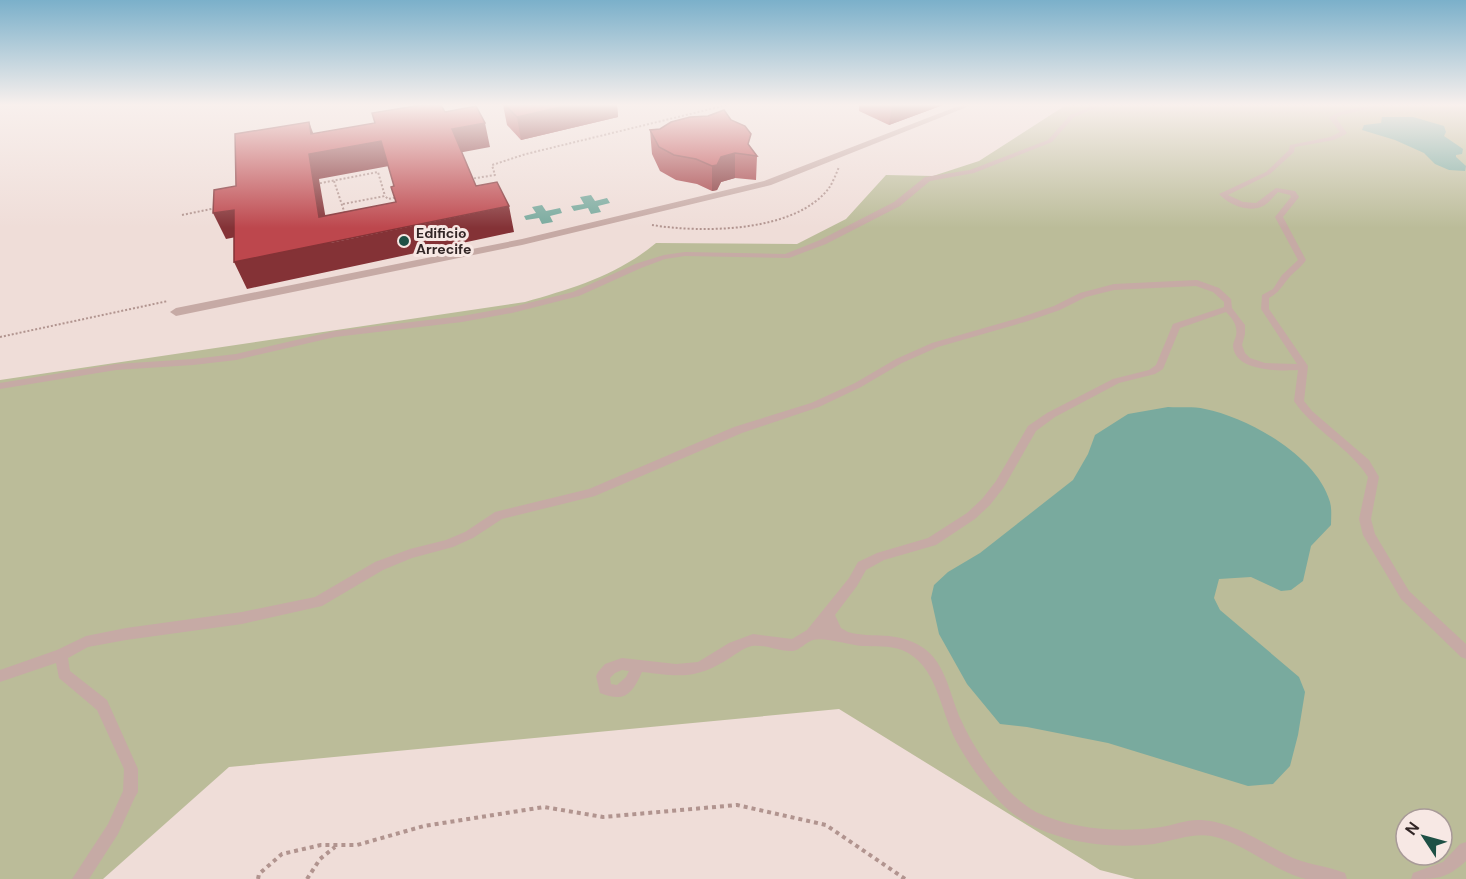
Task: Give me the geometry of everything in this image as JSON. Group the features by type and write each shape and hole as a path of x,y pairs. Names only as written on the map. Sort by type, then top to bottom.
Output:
{"street":[{"path":"176,312 522,242 624,218 767,183 863,146"}],"lane":[{"path":"0,386 116,367 236,357 335,334 462,319 512,310 576,294 664,256 685,254 786,256 823,242 897,204 928,179 978,170 1038,146"},
{"path":"1292,146 1292,151 1268,173 1223,195 1227,199 1250,205 1261,204 1276,190 1292,193 1294,197 1279,217 1302,260 1298,267 1285,278 1280,289 1265,297 1265,309 1303,366 1299,401 1308,413 1365,463 1374,477 1365,519 1369,535 1405,595 1466,653"},
{"path":"978,170 995,172"},
{"path":"0,676 61,656 86,642 242,618 318,602 379,566 410,554 449,544 469,535 499,515 591,493 738,430 814,405 935,345 1025,319 1083,295 1114,287 1197,283 1216,290 1228,301 1228,308 1240,321 1238,347 1243,356 1263,366 1284,368 1303,366"},
{"path":"638,667 676,670 700,668 723,656 734,647 753,640 793,645 812,634 854,582 862,566 881,556 932,542 971,516 1000,484 1032,429 1051,415 1116,381 1152,372 1160,367 1176,326 1228,308"},
{"path":"828,614 832,628 844,637"},
{"path":"812,634 857,640 892,641 911,646 926,658 957,727 993,782 1017,808 1043,822 1070,831 1127,838 1168,834 1197,827 1218,830 1249,842 1290,865 1339,879"},
{"path":"61,656 64,674 102,705 131,769 130,792 113,829 80,879"},
{"path":"1419,879 1448,868 1466,850"}],"path":[{"path":"468,180 495,175 492,165 559,146"},
{"path":"624,218 671,230 746,227 794,214 823,196 836,180 842,154"},
{"path":"311,185 378,172 389,207"},
{"path":"334,181 343,204 346,223"},
{"path":"343,204 398,197"},
{"path":"182,215 218,208"},
{"path":"0,337 168,301"},
{"path":"258,879 259,874 282,854 321,845 357,845 424,826 544,807 603,817 737,805 826,825 905,879"},
{"path":"307,879 320,859 336,846"}],"green space":[{"path":"1002,146 1466,146 1466,879 1135,879 1100,870 839,709 229,767 103,879 0,879 0,380 525,302 594,280 626,264 656,243 797,244 846,219 886,175 933,176 979,161"}],"water":[{"path":"1408,146 1459,146 1463,149 1462,154 1456,157 1466,166 1465,171 1449,170 1435,164 1424,153"},
{"path":"591,195 595,201 607,198 610,203 598,206 601,212 591,214 588,208 574,211 571,206 584,204 580,197"},
{"path":"542,205 546,211 560,208 562,213 550,216 553,222 542,224 539,218 526,220 524,216 536,213 532,207"},
{"path":"1168,407 1205,409 1260,430 1296,455 1311,469 1323,485 1330,502 1331,525 1311,546 1303,581 1291,590 1281,591 1251,577 1219,579 1214,598 1220,610 1299,677 1305,692 1290,766 1273,784 1248,786 1108,743 1000,724 967,684 939,634 931,598 934,585 948,572 980,553 1073,480 1088,454 1095,435 1128,414"}],"building":[{"path":"235,146 353,146 309,154 319,217 396,202 391,187 394,186 382,146 459,146 476,186 497,182 509,206 234,262 234,210 213,213 214,190 236,186"},
{"path":"750,146 757,156 735,153 721,157 717,165 712,166 696,159 674,155 659,147"}],"place":[{"name":"Edificio Arrecife","path":"404,241"}]}
